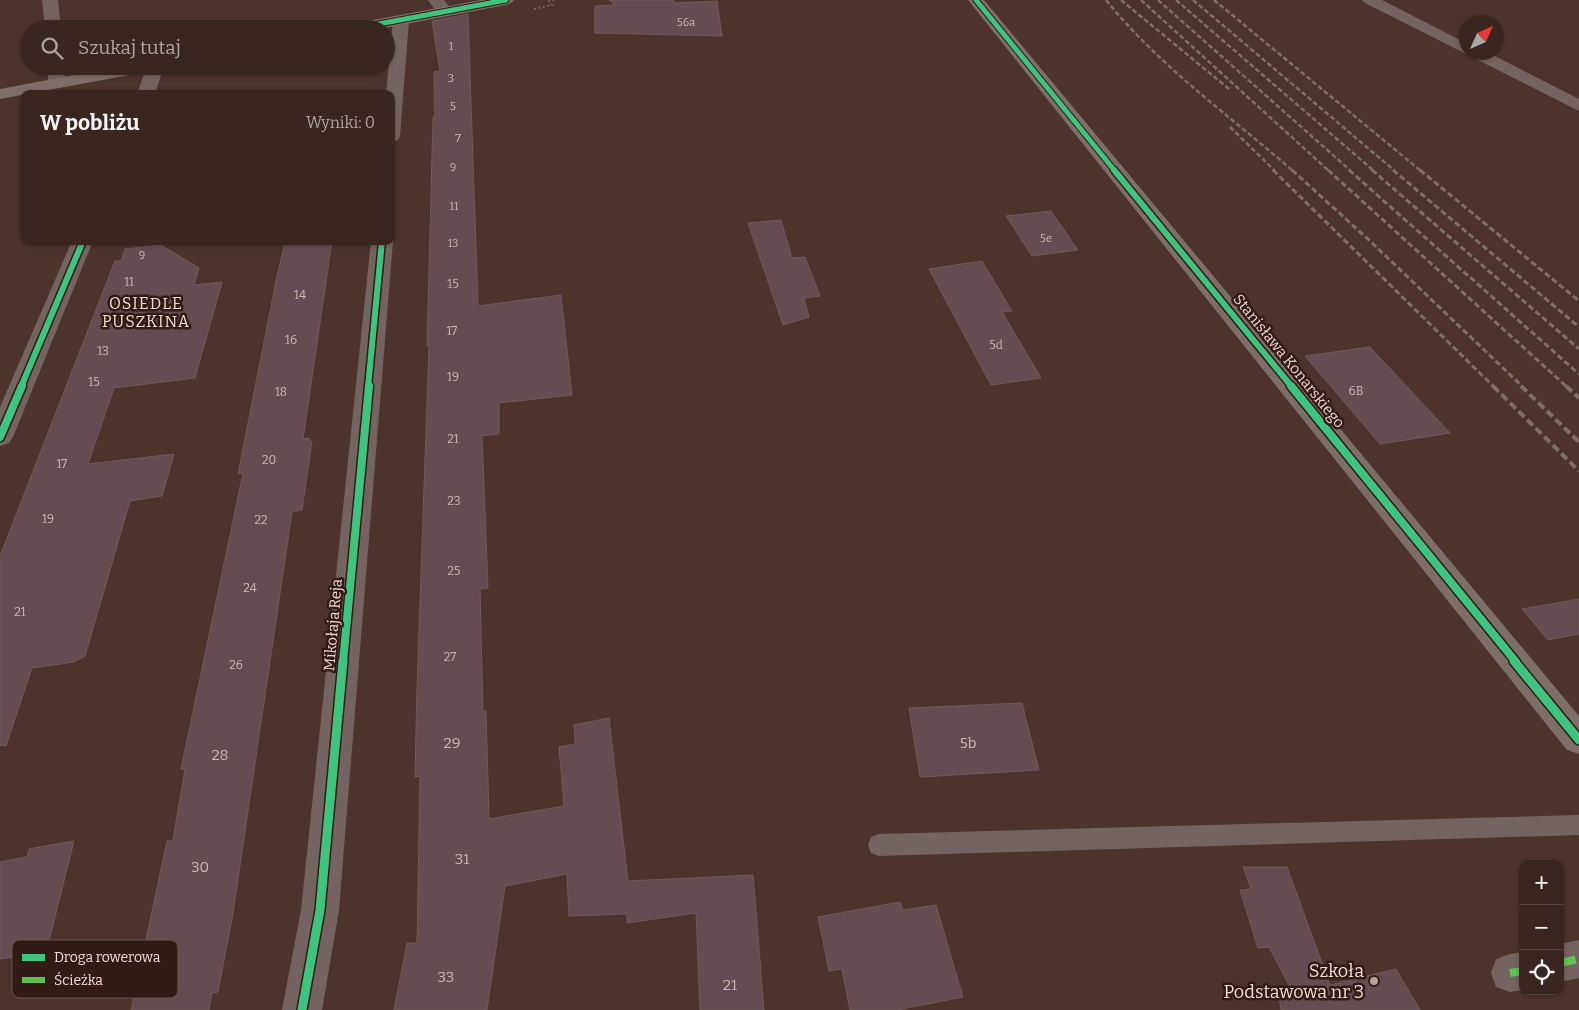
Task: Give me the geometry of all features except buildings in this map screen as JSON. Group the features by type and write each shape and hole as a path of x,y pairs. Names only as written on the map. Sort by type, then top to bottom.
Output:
{"street":[{"path":"50,0 52,20"},
{"path":"395,21 440,6 506,0"},
{"name":"Stanisława Konarskiego","path":"976,0 1579,740"},
{"path":"1370,0 1459,45"},
{"path":"395,90 401,20"},
{"path":"1489,60 1579,106"},
{"path":"0,94 57,75"},
{"path":"147,90 153,75"},
{"path":"0,437 82,245"},
{"name":"Mikołaja Reja","path":"302,1010 320,910 382,245"},
{"path":"1564,962 1579,959"}],"lane":[{"path":"879,845 1579,825"}],"railway":[{"path":"1106,0 1172,69 1293,171"},
{"path":"1121,0 1229,89"},
{"path":"1141,0 1329,171"},
{"path":"1158,0 1351,171"},
{"path":"1176,0 1374,171"},
{"path":"1193,0 1395,171"},
{"path":"1214,0 1421,171"},
{"path":"1230,127 1275,171"},
{"path":"1273,170 1494,387"},
{"path":"1292,170 1370,241 1523,387"},
{"path":"1328,170 1567,387"},
{"path":"1349,170 1579,374"},
{"path":"1372,170 1579,349"},
{"path":"1393,170 1579,327"},
{"path":"1420,170 1579,301"},
{"path":"1493,386 1579,471"},
{"path":"1521,386 1579,442"},
{"path":"1566,386 1579,398"}],"marked path":[{"path":"1564,962 1579,959"},
{"path":"1510,973 1519,972"}],"cycle path":[{"path":"395,21 506,0"},
{"path":"976,0 1579,740"},
{"path":"0,437 81,245"},
{"path":"302,1010 320,910 382,245"}],"place":[{"name":"Szkoła Podstawowa nr 3","path":"1374,981"}],"district":[{"name":"OSIEDLE PUSZKINA","path":"146,312"}]}
